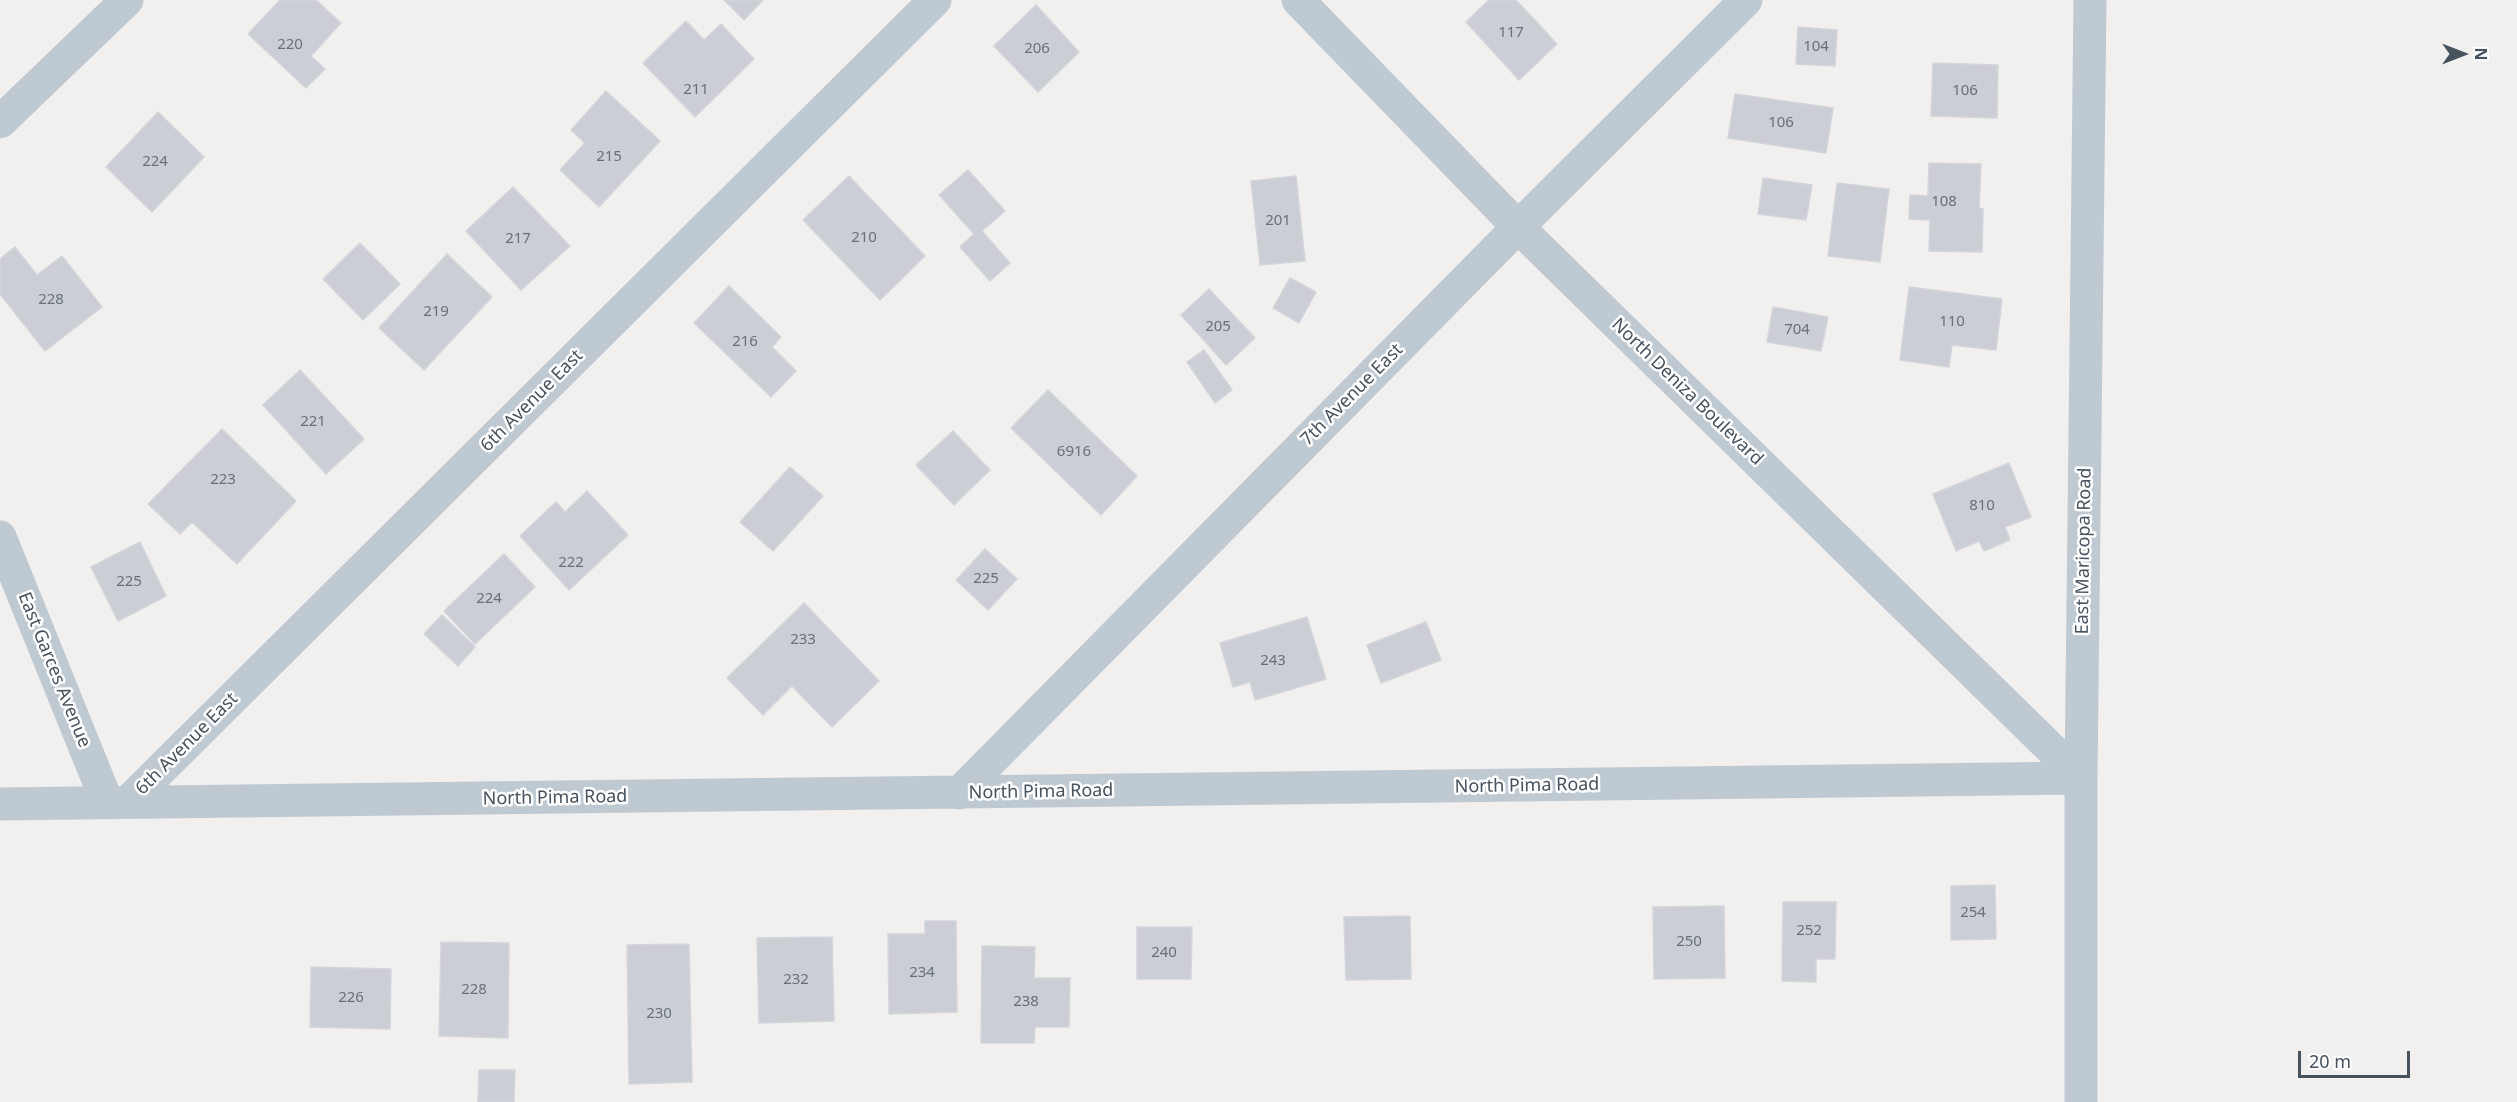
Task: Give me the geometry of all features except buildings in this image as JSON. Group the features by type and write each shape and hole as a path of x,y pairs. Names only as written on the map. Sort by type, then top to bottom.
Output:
{"street":[{"path":"0,122 127,0"},
{"name":"6th Avenue East","path":"118,802 935,0"},
{"name":"North Deniza Boulevard","path":"1298,0 1518,227 2081,778"},
{"name":"7th Avenue East","path":"959,793 1518,227 1746,0"},
{"name":"East Maricopa Road","path":"2081,1102 2081,778 2090,0"},
{"name":"East Garces Avenue","path":"0,537 118,802"},
{"name":"North Pima Road","path":"0,804 2081,778"}]}
